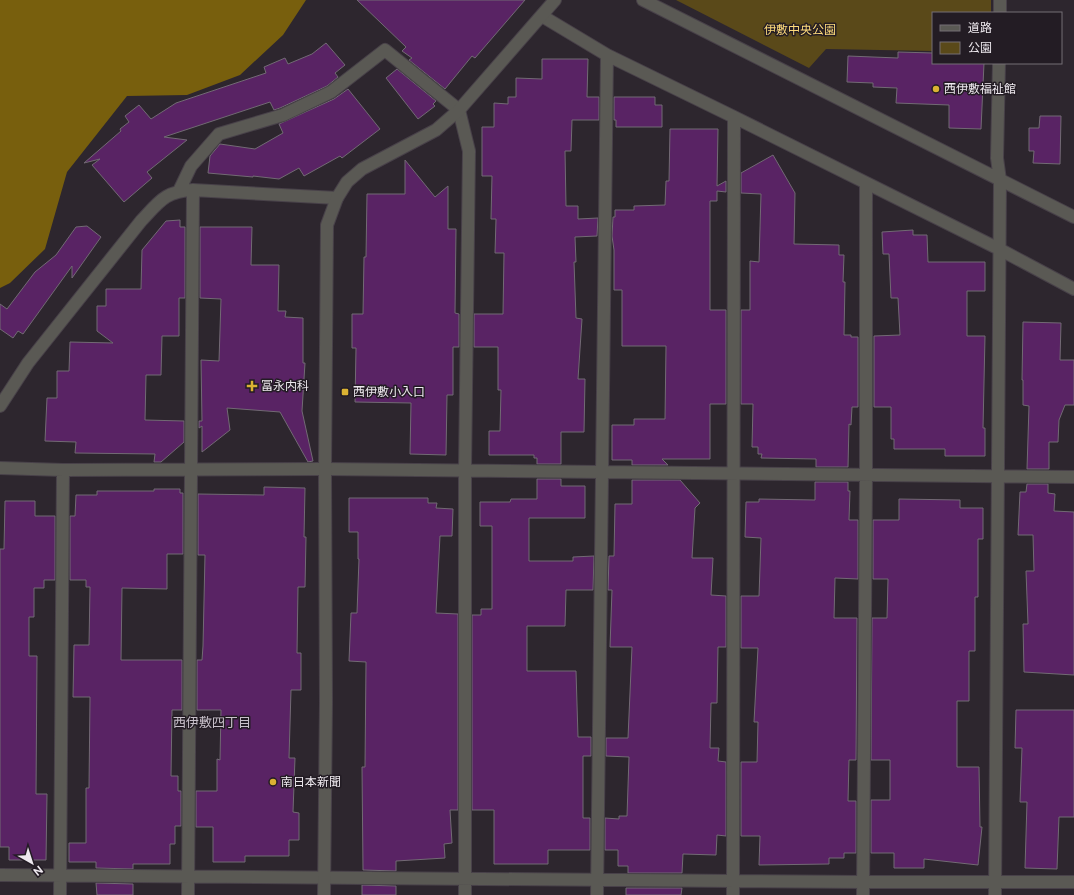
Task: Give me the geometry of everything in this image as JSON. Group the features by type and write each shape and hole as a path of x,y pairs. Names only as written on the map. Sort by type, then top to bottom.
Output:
{"street":[{"path":"324,895 327,225 337,198 346,182 362,169 436,130 459,110 555,0"},
{"path":"643,0 1074,217"},
{"path":"1000,0 1000,12"},
{"path":"542,16 607,55 999,249 1074,289"},
{"path":"179,191 191,166 219,134 282,115 331,92 385,50 459,110 469,151 465,470 465,895"},
{"path":"597,895 607,55"},
{"path":"995,895 1000,180 997,158 999,64"},
{"path":"733,895 734,117"},
{"path":"863,895 866,476 866,183"},
{"path":"0,406 28,363 141,221 161,199 179,191 193,190 337,198"},
{"path":"188,895 193,190"},
{"path":"0,468 63,470 465,470 866,476 1074,477"},
{"path":"60,895 63,470"},
{"path":"0,875 863,882 1074,882"}],"green space":[{"name":"伊敷中央公園","path":"676,0 991,0 991,12 932,12 932,51 826,49 809,68"}],"shaded area":[{"path":"0,0 306,0 283,35 240,75 187,95 127,96 67,172 45,249 10,283 0,288"}],"building":[{"path":"357,0 525,0 475,58 472,56 445,89 409,60 412,58 402,51 406,47"},
{"path":"326,43 345,65 335,73 338,77 327,86 274,110 270,102 164,137 187,140 147,172 152,178 124,202 92,165 100,159 84,163 121,131 120,129 129,122 125,116 139,105 151,119 176,103 266,73 264,67 285,58 288,64 312,54"},
{"path":"898,52 932,53 932,64 984,64 981,129 949,128 949,105 896,103 897,88 873,87 873,83 847,82 848,56 898,58"},
{"path":"542,59 588,59 587,97 599,97 599,120 572,120 571,151 565,151 566,206 578,206 578,219 598,218 597,236 575,237 576,262 574,262 576,318 582,319 578,379 585,379 584,432 561,432 561,464 537,464 537,458 534,458 534,455 489,455 489,431 500,431 501,390 498,390 498,347 474,347 474,314 503,314 504,253 495,253 496,219 491,219 492,176 482,176 482,127 494,127 494,103 508,104 508,97 516,97 516,78 542,79"},
{"path":"397,69 436,101 433,104 435,106 418,119 386,78"},
{"path":"348,89 380,129 342,158 340,156 304,176 299,168 279,179 208,173 210,156 220,144 255,149 283,133 279,124 334,99"},
{"path":"614,97 655,97 655,105 662,105 662,127 616,127 616,120 614,120"},
{"path":"1040,116 1061,116 1060,164 1033,163 1034,151 1029,151 1029,128 1039,128"},
{"path":"670,129 718,129 717,186 726,181 726,192 717,191 717,201 710,201 710,310 726,310 726,404 710,404 710,459 662,459 668,465 632,465 632,460 612,460 612,425 634,425 634,419 665,419 666,346 622,346 622,290 614,290 614,250 612,236 613,217 615,217 615,210 634,210 634,206 665,205 666,181 669,181"},
{"path":"773,155 795,193 794,244 839,245 839,255 844,255 844,335 858,337 858,407 852,407 851,425 849,424 848,467 816,467 816,459 761,458 762,454 758,454 758,447 752,447 753,404 741,404 741,310 750,310 750,261 759,262 761,194 741,193 741,173"},
{"path":"405,160 435,197 448,186 448,229 456,229 455,313 459,314 459,347 453,347 453,395 447,395 446,455 410,454 411,403 355,402 356,348 352,348 352,314 363,314 367,194 405,194"},
{"path":"180,220 180,227 185,227 185,298 179,298 179,336 162,336 161,375 146,375 145,420 184,421 184,442 161,462 154,462 155,454 75,453 76,442 45,441 47,398 57,398 57,371 69,371 70,342 113,343 97,331 97,306 106,306 106,289 141,289 142,250 166,221"},
{"path":"87,226 101,237 72,278 72,266 23,334 18,331 13,338 0,329 0,304 7,309 35,272 56,255 76,227"},
{"path":"200,227 252,227 251,265 279,265 278,311 286,311 285,317 303,318 303,363 305,363 302,411 313,461 308,462 280,412 227,408 230,430 202,452 202,426 199,428 199,421 202,421 201,360 219,361 221,299 200,298"},
{"path":"913,230 913,235 927,235 928,262 985,262 985,291 967,291 967,336 985,336 983,428 985,428 985,456 945,456 945,449 894,449 894,439 891,439 891,407 874,407 874,336 900,335 898,298 891,298 889,254 883,254 882,232"},
{"path":"1023,322 1061,323 1060,360 1074,360 1074,405 1065,405 1059,420 1058,442 1049,442 1049,469 1027,469 1029,406 1023,405"},
{"path":"537,479 561,479 561,486 585,486 585,518 529,518 529,561 573,561 573,557 594,556 593,590 566,590 565,626 527,626 527,671 576,671 578,737 591,737 591,756 583,756 583,818 590,818 590,850 548,850 548,864 494,864 494,810 472,810 472,615 481,615 481,609 492,609 492,526 480,526 480,502 510,502 511,499 537,499"},
{"path":"632,480 680,480 700,503 695,508 692,558 713,558 711,595 726,596 726,647 718,647 717,703 711,703 710,748 719,748 718,761 726,762 726,836 717,835 716,855 683,854 682,873 628,873 628,866 618,866 618,850 605,850 605,818 619,819 619,816 627,816 629,757 606,756 606,738 628,738 632,647 610,647 612,590 608,590 609,556 614,556 615,504 632,504"},
{"path":"815,482 848,482 848,491 850,491 849,520 858,520 858,579 835,578 834,618 857,618 856,760 849,760 848,801 856,801 856,853 844,853 844,858 829,858 829,864 759,865 760,836 741,836 741,762 757,762 758,722 754,722 758,648 741,648 741,596 759,596 761,538 745,537 746,502 759,502 759,499 815,500"},
{"path":"1027,484 1048,484 1048,493 1055,494 1054,511 1074,512 1074,675 1024,672 1023,624 1028,624 1026,571 1034,571 1033,535 1018,535 1020,492 1026,492"},
{"path":"264,487 305,488 305,587 298,587 297,653 301,653 301,690 291,690 289,758 295,758 293,812 299,813 299,840 289,840 289,856 245,856 245,862 213,862 213,827 196,827 196,791 217,791 217,759 220,760 221,710 197,710 197,660 202,660 203,646 205,555 198,555 198,494 264,495"},
{"path":"154,489 180,489 180,493 183,493 183,554 167,554 167,589 122,588 121,660 182,660 182,710 172,710 171,776 178,776 178,791 181,791 181,826 175,826 175,844 170,844 170,864 133,864 133,869 96,868 96,862 69,862 69,843 86,843 86,788 89,788 90,697 73,697 74,645 89,645 90,587 86,587 86,580 70,580 70,516 75,516 76,495 97,495 97,491 154,491"},
{"path":"349,498 428,498 428,503 437,503 436,508 453,509 452,536 440,536 436,613 458,614 458,810 450,810 452,843 444,844 445,858 396,861 396,871 363,870 362,767 365,767 366,662 349,661 351,613 357,613 359,559 358,532 349,532"},
{"path":"899,499 960,500 960,508 983,508 983,539 978,539 978,597 975,597 975,651 969,651 969,701 957,701 957,767 979,767 980,827 982,827 978,865 924,859 924,868 894,868 894,853 871,853 871,800 890,800 890,760 871,760 872,618 887,618 888,579 873,579 873,520 899,520"},
{"path":"5,501 35,501 35,516 55,516 55,580 44,580 44,588 34,588 34,617 29,617 29,656 37,656 36,794 47,794 46,860 9,860 9,847 0,847 0,549 4,549"},
{"path":"1016,710 1074,710 1074,817 1059,817 1057,869 1025,868 1027,802 1020,802 1022,748 1015,748"},
{"path":"96,883 133,884 133,895 97,895"},
{"path":"362,885 396,886 396,895 362,895"},
{"path":"626,888 682,888 681,895 626,895"}],"place":[{"name":"西伊敷福祉館","path":"936,89"},
{"name":"冨永内科","path":"252,386"},
{"name":"西伊敷小入口","path":"345,392"},
{"name":"南日本新聞","path":"273,782"}],"district":[{"name":"西伊敷四丁目","path":"212,722"}]}
